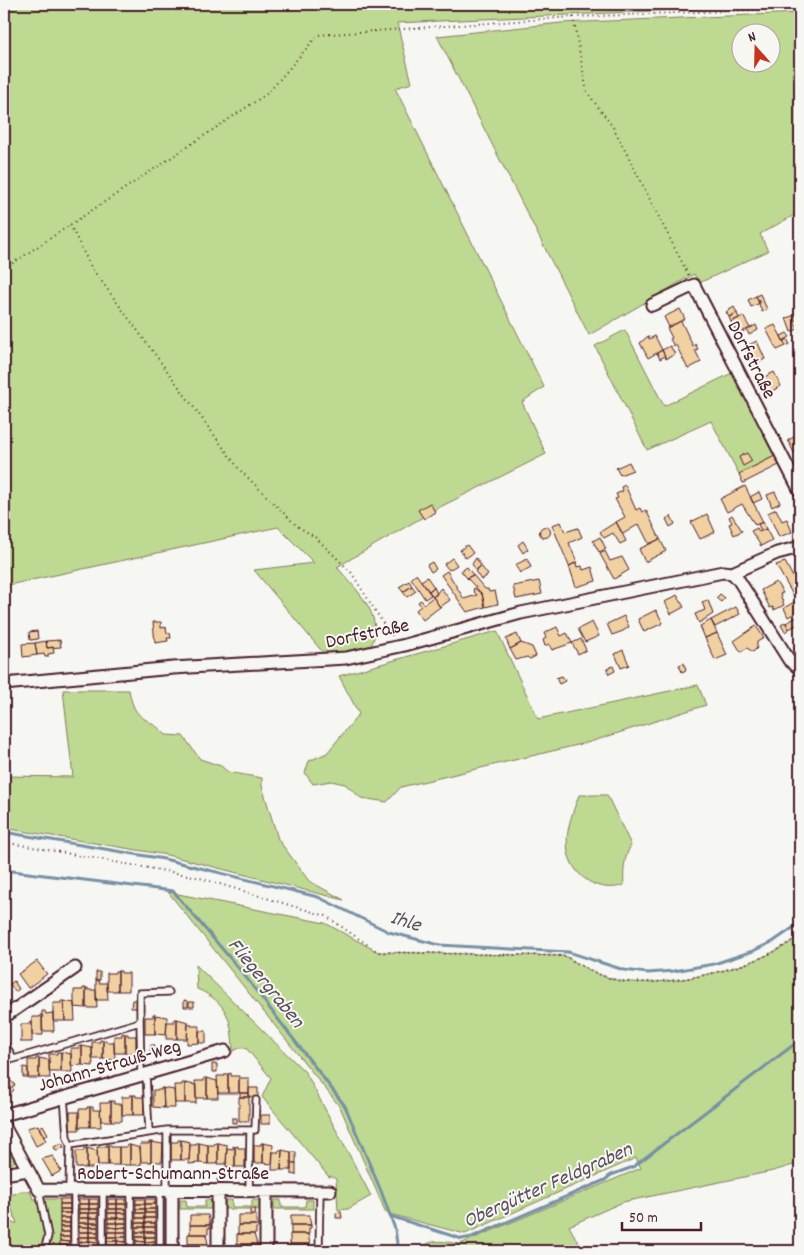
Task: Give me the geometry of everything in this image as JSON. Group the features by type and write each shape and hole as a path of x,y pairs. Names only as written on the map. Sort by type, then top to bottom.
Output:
{"street":[{"name":"Dorfstraße","path":"652,305 694,285 800,491"},
{"name":"Dorfstraße","path":"4,684 173,668 320,661 362,656 521,613 712,572 732,573 777,553 800,547"},
{"path":"732,573 744,587 789,660 800,669"},
{"path":"4,1017 75,968"},
{"name":"Johann-Strauß-Weg","path":"4,1115 224,1051"},
{"path":"4,1126 39,1190"},
{"path":"4,1174 28,1170"},
{"name":"Robert-Schumann-Straße","path":"39,1190 325,1191"},
{"path":"166,1190 172,1251"},
{"path":"218,1191 218,1251"},
{"path":"266,1191 266,1251"}],"lane":[{"path":"149,1132 143,1074 140,993 169,992"},
{"path":"4,1044 14,1058 140,1022"},
{"path":"64,1096 67,1137 70,1146 74,1251"},
{"path":"70,1146 167,1130 255,1130 256,1100"},
{"path":"160,1251 166,1190 167,1130"},
{"path":"249,1191 250,1130"},
{"path":"39,1190 48,1236 44,1251"},
{"path":"103,1190 103,1251"},
{"path":"131,1190 131,1251"},
{"path":"319,1251 325,1191"}],"path":[{"path":"4,268 268,93 318,35 573,17 800,8"},
{"path":"573,17 587,92 613,127 687,272"},
{"path":"70,225 91,267 239,469 297,526 314,537 351,572 386,628 404,645"},
{"path":"4,842 202,879 326,916 378,952 565,956 590,972 622,981 661,983 707,976 764,956 791,943 800,934"}],"shaded area":[{"path":"56,1199 166,1199 166,1251 56,1251"}],"green space":[{"path":"4,4 800,4 397,23 412,83 395,88 544,387 522,402 546,454 440,507 337,567 366,603 371,613 375,635 371,646 325,655 254,570 314,563 278,527 4,586"},
{"path":"800,13 800,212 760,234 768,251 699,283 694,274 589,335 437,36 561,23"},
{"path":"625,330 664,406 732,373 775,456 739,474 711,421 647,450 595,346"},
{"path":"497,631 538,719 698,685 706,705 590,742 401,787 387,802 361,798 345,784 331,781 313,784 305,773 309,761 327,753 359,714 339,676"},
{"path":"63,690 129,690 131,701 138,714 166,735 183,736 200,759 221,766 228,772 262,778 262,786 278,839 309,881 344,900 167,855 4,828 4,776 73,777"},
{"path":"579,795 607,795 631,845 624,864 624,885 605,887 588,881 575,869 571,861 567,837"},
{"path":"168,892 325,923 378,952 565,956 585,968 621,981 664,981 715,972 765,956 785,946 800,934 800,1163 773,1171 623,1202 569,1226 583,1251 417,1251 432,1242 442,1241 460,1244 641,1168 636,1158 465,1234 386,1213 340,1107"},
{"path":"196,965 306,1073 371,1196 348,1209 338,1210 336,1179 331,1176 329,1177 262,1097 271,1078 247,1049 242,1047 233,1051 231,1030 222,1006 216,1000 197,989"},
{"path":"4,1136 15,1156 14,1162 4,1168"},
{"path":"21,1191 30,1191 33,1199 60,1199 60,1251 4,1251 4,1223 17,1223 7,1197"},
{"path":"180,1200 186,1200 187,1207 205,1207 205,1200 211,1200 211,1209 180,1209"},
{"path":"225,1200 232,1200 232,1207 252,1207 252,1200 260,1200 260,1209 225,1209"},
{"path":"274,1200 281,1200 281,1207 305,1207 306,1200 313,1200 313,1209 274,1209"}],"building":[{"path":"760,294 767,309 762,312 756,296"},
{"path":"756,296 760,303 751,307 748,300"},
{"path":"734,307 737,313 729,317 726,312"},
{"path":"680,309 685,319 669,327 664,317"},
{"path":"737,313 739,318 731,322 729,317"},
{"path":"796,315 798,320 794,321 798,329 791,332 786,318"},
{"path":"743,316 750,328 738,334 731,322"},
{"path":"681,321 693,346 695,344 698,349 695,350 701,362 688,369 676,345 674,346 670,339 672,338 667,328"},
{"path":"756,325 758,330 749,335 747,330"},
{"path":"775,325 786,346 777,350 766,329"},
{"path":"787,333 790,337 783,341 781,336"},
{"path":"648,336 649,339 655,336 662,350 648,358 640,343"},
{"path":"787,339 790,344 786,346 783,341"},
{"path":"757,341 765,359 753,365 747,360 750,358 744,347"},
{"path":"670,346 675,354 666,359 662,350"},
{"path":"662,350 665,356 660,359 657,353"},
{"path":"774,372 781,386 765,395 757,381"},
{"path":"800,434 800,451 794,453 788,440"},
{"path":"747,453 752,461 743,466 739,457"},
{"path":"775,456 779,465 743,483 739,474"},
{"path":"629,462 633,470 620,475 616,468"},
{"path":"800,465 800,472 797,473 795,468"},
{"path":"625,485 636,510 640,508 642,512 646,510 660,539 649,544 639,524 623,534 616,522 625,517 615,499 618,498 616,494 623,491 621,487"},
{"path":"745,486 763,522 755,525 742,504 727,512 720,499"},
{"path":"759,492 762,499 753,503 750,497"},
{"path":"775,492 780,503 772,507 767,495"},
{"path":"430,503 435,512 424,519 418,510"},
{"path":"776,509 782,521 787,519 792,532 779,537 768,513"},
{"path":"707,514 715,532 700,539 691,522"},
{"path":"732,515 742,531 734,535 729,524 732,523 729,517"},
{"path":"671,516 675,524 670,527 666,519"},
{"path":"561,522 565,532 578,528 582,537 569,543 577,562 569,566 552,525"},
{"path":"616,522 626,541 620,544 613,533 604,538 600,532"},
{"path":"763,522 766,529 761,531 758,524"},
{"path":"543,527 547,527 550,532 549,536 543,537 540,534 540,530"},
{"path":"757,528 759,532 766,529 772,540 761,546 751,531"},
{"path":"600,537 606,549 599,552 593,541"},
{"path":"660,539 666,551 645,562 639,549"},
{"path":"523,541 528,549 523,553 518,545"},
{"path":"467,545 473,553 466,558 460,550"},
{"path":"605,551 610,561 622,557 629,570 614,579 600,554"},
{"path":"452,558 457,565 449,570 444,564"},
{"path":"476,558 481,566 476,570 472,564"},
{"path":"527,559 531,567 520,573 515,565"},
{"path":"432,562 436,569 431,572 427,565"},
{"path":"785,562 800,590 793,595 776,565"},
{"path":"576,563 577,567 582,566 583,570 592,567 596,581 576,587 569,566"},
{"path":"800,565 800,577 796,567"},
{"path":"481,566 488,575 481,580 475,571"},
{"path":"467,567 473,575 467,578 461,571"},
{"path":"447,571 464,599 477,595 473,591 474,588 482,594 485,607 467,612 441,575"},
{"path":"416,574 431,595 425,599 411,578"},
{"path":"473,575 489,592 495,591 498,604 485,607 482,594 467,578"},
{"path":"427,577 434,587 429,591 421,581"},
{"path":"800,579 800,590 795,581"},
{"path":"409,581 412,586 403,592 399,587"},
{"path":"539,581 542,594 516,599 513,586"},
{"path":"776,582 783,593 780,594 784,605 774,610 773,607 770,608 761,590"},
{"path":"412,586 416,591 407,597 403,592"},
{"path":"434,587 437,594 433,597 429,591"},
{"path":"441,588 450,600 440,607 433,597"},
{"path":"800,591 800,607 795,597"},
{"path":"720,594 725,598 721,602 716,598"},
{"path":"677,595 684,607 671,614 665,602"},
{"path":"433,597 440,607 423,620 416,610 421,606 418,602 421,600 424,604"},
{"path":"708,600 713,614 699,623 695,614 705,610 702,602"},
{"path":"794,602 799,611 788,617 784,608"},
{"path":"736,607 740,614 715,627 711,620"},
{"path":"656,610 663,623 644,632 638,619"},
{"path":"624,616 629,627 612,635 607,624"},
{"path":"797,617 800,623 789,629 786,623"},
{"path":"711,620 717,633 705,638 700,626"},
{"path":"153,622 161,622 161,628 166,627 167,633 170,633 171,638 167,638 168,641 155,643"},
{"path":"592,622 599,636 585,642 578,629"},
{"path":"785,622 789,629 785,632 781,625"},
{"path":"756,626 764,638 757,642 757,648 753,652 747,648 741,652 734,641"},
{"path":"557,627 561,636 567,633 572,643 552,650 549,644 545,646 543,640 546,638 544,633"},
{"path":"37,631 38,639 30,640 29,632"},
{"path":"717,633 727,655 715,660 705,638"},
{"path":"517,634 521,643 510,649 506,639"},
{"path":"581,639 586,650 578,654 572,643"},
{"path":"60,640 61,647 47,648 46,641"},
{"path":"46,641 47,648 53,647 54,653 48,654 48,657 45,657 44,654 37,655 35,643"},
{"path":"35,643 37,655 23,657 22,644"},
{"path":"521,643 532,647 536,656 530,659 527,657 516,660 510,649"},
{"path":"623,650 629,665 621,668 615,654"},
{"path":"684,663 686,670 682,672 679,665"},
{"path":"613,666 615,671 609,674 607,669"},
{"path":"562,676 565,681 559,684 556,678"},
{"path":"37,961 47,974 28,988 18,974"},
{"path":"115,971 118,971 118,991 107,991 107,973 115,973"},
{"path":"118,971 129,973 129,991 118,991"},
{"path":"96,972 100,972 100,980 96,980"},
{"path":"96,980 99,980 99,983 107,983 108,1000 96,1000"},
{"path":"14,981 19,989 15,992 10,984"},
{"path":"83,988 86,988 86,1008 74,1007 74,990 83,990"},
{"path":"86,988 88,990 96,990 97,1008 86,1008"},
{"path":"132,1000 137,1000 137,1008 131,1008"},
{"path":"184,1000 188,1001 188,1007 184,1007"},
{"path":"61,1001 64,1001 65,1021 53,1021 53,1003 61,1003"},
{"path":"64,1001 74,1003 75,1021 65,1021"},
{"path":"189,1002 194,1002 194,1007 189,1007"},
{"path":"42,1011 45,1011 46,1014 53,1013 54,1031 42,1031"},
{"path":"153,1014 155,1015 155,1034 145,1034 145,1017 153,1017"},
{"path":"42,1015 43,1035 32,1035 32,1017 40,1017"},
{"path":"155,1015 167,1017 166,1035 155,1034"},
{"path":"174,1019 177,1019 177,1039 166,1039 167,1022 174,1022"},
{"path":"177,1019 188,1022 187,1039 177,1039"},
{"path":"29,1022 32,1022 32,1042 21,1042 21,1024 29,1024"},
{"path":"188,1024 199,1026 199,1043 187,1044"},
{"path":"199,1031 206,1031 206,1043 199,1043"},
{"path":"122,1033 125,1034 125,1053 114,1053 114,1036 122,1036"},
{"path":"125,1034 136,1036 136,1053 125,1053"},
{"path":"100,1040 103,1040 103,1059 92,1059 92,1042 100,1042"},
{"path":"103,1040 114,1042 115,1060 103,1059"},
{"path":"151,1045 155,1045 155,1052 150,1052"},
{"path":"79,1046 82,1046 82,1065 71,1066 71,1048 79,1048"},
{"path":"82,1046 92,1048 93,1066 82,1065"},
{"path":"57,1052 61,1052 61,1072 49,1072 49,1054 57,1054"},
{"path":"61,1052 71,1054 72,1072 61,1072"},
{"path":"36,1058 39,1058 39,1078 28,1078 28,1060 36,1060"},
{"path":"39,1058 49,1060 50,1078 39,1078"},
{"path":"212,1064 217,1064 217,1072 212,1072"},
{"path":"23,1067 28,1068 28,1077 23,1077"},
{"path":"231,1073 231,1076 239,1076 239,1093 228,1093 228,1074"},
{"path":"225,1074 228,1074 228,1093 218,1093 217,1076 225,1076"},
{"path":"8,1078 15,1085 11,1088 5,1081"},
{"path":"204,1078 207,1078 207,1098 196,1098 195,1081 204,1081"},
{"path":"207,1078 217,1081 218,1098 207,1098"},
{"path":"239,1078 249,1078 249,1093 239,1093"},
{"path":"4,1080 14,1090 6,1098 4,1096"},
{"path":"182,1083 185,1083 185,1103 175,1103 174,1085 182,1085"},
{"path":"185,1083 196,1085 196,1103 185,1103"},
{"path":"163,1088 164,1108 153,1107 153,1090 161,1090"},
{"path":"163,1088 174,1090 175,1108 164,1108"},
{"path":"249,1088 258,1088 258,1097 249,1097"},
{"path":"240,1093 249,1093 249,1097 240,1097"},
{"path":"130,1095 133,1095 133,1115 122,1115 122,1097 130,1097"},
{"path":"133,1095 144,1097 144,1115 133,1115"},
{"path":"239,1097 249,1097 249,1121 239,1121"},
{"path":"111,1101 111,1121 101,1121 100,1103 109,1103"},
{"path":"111,1101 114,1101 114,1104 122,1104 122,1121 111,1121"},
{"path":"87,1107 90,1107 90,1127 79,1127 79,1109 87,1109"},
{"path":"90,1107 93,1107 93,1110 100,1110 101,1127 90,1127"},
{"path":"70,1112 79,1112 79,1130 70,1130"},
{"path":"261,1115 270,1115 270,1124 261,1124"},
{"path":"232,1118 237,1118 237,1123 232,1123"},
{"path":"38,1125 46,1141 36,1146 27,1128"},
{"path":"43,1125 48,1134 44,1137 39,1128"},
{"path":"178,1140 181,1140 181,1160 171,1160 171,1142 178,1142"},
{"path":"181,1140 190,1142 189,1160 181,1160"},
{"path":"151,1142 151,1162 141,1162 140,1144 149,1144"},
{"path":"151,1142 163,1144 162,1162 151,1162"},
{"path":"62,1143 64,1147 56,1151 54,1147"},
{"path":"196,1143 199,1143 199,1163 189,1164 190,1145 196,1145"},
{"path":"199,1143 208,1145 208,1164 199,1163"},
{"path":"218,1143 218,1164 208,1164 208,1145 214,1145"},
{"path":"218,1143 227,1145 226,1164 218,1164"},
{"path":"263,1143 263,1163 254,1163 254,1145 261,1145"},
{"path":"263,1143 273,1145 272,1164 263,1163"},
{"path":"108,1145 108,1165 98,1165 97,1147 106,1147"},
{"path":"108,1145 119,1147 119,1165 108,1165"},
{"path":"127,1145 130,1145 130,1165 119,1165 119,1147 127,1147"},
{"path":"130,1145 140,1148 141,1165 130,1165"},
{"path":"233,1146 235,1147 235,1167 226,1167 227,1148 233,1149"},
{"path":"238,1146 238,1148 245,1148 245,1167 235,1167 235,1147"},
{"path":"84,1148 87,1148 87,1168 76,1168 76,1151 84,1151"},
{"path":"87,1148 97,1151 98,1168 87,1168"},
{"path":"279,1150 282,1150 281,1170 272,1170 273,1152 279,1152"},
{"path":"282,1150 291,1152 291,1170 281,1170"},
{"path":"291,1152 296,1152 296,1163 291,1163"},
{"path":"53,1156 61,1171 52,1176 42,1159"},
{"path":"291,1163 296,1163 296,1175 291,1174"},
{"path":"223,1178 223,1183 218,1183 217,1179"},
{"path":"60,1199 70,1199 70,1204 60,1204"},
{"path":"79,1199 89,1199 89,1204 79,1204"},
{"path":"89,1199 98,1199 98,1204 89,1204"},
{"path":"108,1199 117,1199 117,1204 108,1204"},
{"path":"117,1199 126,1199 126,1204 117,1204"},
{"path":"136,1199 145,1199 145,1204 136,1204"},
{"path":"145,1199 155,1199 155,1204 145,1204"},
{"path":"60,1204 70,1204 70,1209 60,1209"},
{"path":"79,1204 89,1204 89,1209 79,1209"},
{"path":"89,1204 98,1204 98,1209 89,1209"},
{"path":"108,1204 117,1204 117,1209 108,1209"},
{"path":"117,1204 126,1204 126,1209 117,1209"},
{"path":"136,1204 145,1204 145,1209 136,1209"},
{"path":"145,1204 155,1204 155,1209 145,1209"},
{"path":"60,1209 70,1209 70,1213 60,1213"},
{"path":"79,1209 89,1209 89,1213 79,1213"},
{"path":"89,1209 98,1209 98,1213 89,1213"},
{"path":"108,1209 117,1209 117,1213 108,1213"},
{"path":"117,1209 126,1209 126,1213 117,1213"},
{"path":"136,1209 145,1209 145,1213 136,1213"},
{"path":"145,1209 155,1209 155,1213 145,1213"},
{"path":"250,1209 256,1209 255,1214 250,1214"},
{"path":"341,1212 342,1218 336,1218 336,1213"},
{"path":"60,1213 70,1213 70,1218 60,1218"},
{"path":"79,1213 89,1213 89,1218 79,1218"},
{"path":"89,1213 98,1213 98,1218 89,1218"},
{"path":"108,1213 117,1213 117,1218 108,1218"},
{"path":"117,1213 126,1213 126,1218 117,1218"},
{"path":"136,1213 145,1213 145,1218 136,1218"},
{"path":"145,1213 155,1213 155,1218 145,1218"},
{"path":"190,1215 208,1215 210,1225 190,1225"},
{"path":"238,1215 256,1215 258,1225 238,1225"},
{"path":"291,1215 309,1215 311,1225 291,1225"},
{"path":"60,1218 70,1218 70,1223 60,1223"},
{"path":"79,1218 89,1218 89,1223 79,1223"},
{"path":"89,1218 98,1218 98,1223 89,1223"},
{"path":"108,1218 117,1218 117,1223 108,1223"},
{"path":"117,1218 126,1218 126,1223 117,1223"},
{"path":"136,1218 145,1218 145,1223 136,1223"},
{"path":"145,1218 155,1218 155,1223 145,1223"},
{"path":"60,1223 70,1223 70,1227 60,1227"},
{"path":"79,1223 89,1223 89,1227 79,1227"},
{"path":"89,1223 98,1223 98,1227 89,1227"},
{"path":"108,1223 117,1223 117,1228 108,1227"},
{"path":"117,1223 126,1223 126,1227 117,1228"},
{"path":"136,1223 145,1223 145,1227 136,1227"},
{"path":"145,1223 155,1223 155,1227 145,1227"},
{"path":"190,1225 210,1225 210,1228 208,1228 208,1234 190,1234"},
{"path":"238,1225 258,1225 258,1228 256,1228 256,1234 238,1234"},
{"path":"291,1225 311,1225 311,1228 309,1228 309,1234 291,1234"},
{"path":"60,1227 70,1227 70,1232 60,1232"},
{"path":"79,1227 89,1227 89,1232 79,1232"},
{"path":"89,1227 98,1227 98,1232 89,1232"},
{"path":"108,1227 117,1228 117,1232 108,1232"},
{"path":"126,1227 126,1232 117,1232 117,1228"},
{"path":"136,1227 145,1227 145,1232 136,1232"},
{"path":"145,1227 155,1227 155,1232 145,1232"},
{"path":"60,1232 70,1232 70,1237 60,1237"},
{"path":"79,1232 89,1232 89,1237 79,1237"},
{"path":"89,1232 98,1232 98,1237 89,1237"},
{"path":"108,1232 117,1232 117,1237 107,1237"},
{"path":"117,1232 126,1232 126,1237 117,1237"},
{"path":"136,1232 145,1232 145,1237 136,1237"},
{"path":"145,1232 155,1232 155,1237 145,1237"},
{"path":"188,1234 206,1234 208,1244 188,1244"},
{"path":"237,1234 254,1234 257,1244 237,1244"},
{"path":"290,1234 308,1234 310,1244 290,1244"},
{"path":"60,1237 70,1237 70,1242 60,1241"},
{"path":"79,1237 89,1237 89,1241 79,1242"},
{"path":"89,1237 98,1237 98,1242 89,1241"},
{"path":"107,1237 117,1237 117,1241 107,1241"},
{"path":"117,1237 126,1237 126,1242 117,1241"},
{"path":"136,1237 145,1237 145,1242 136,1241"},
{"path":"145,1237 155,1237 155,1241 145,1242"},
{"path":"60,1241 70,1242 70,1246 60,1246"},
{"path":"89,1241 89,1246 79,1246 79,1242"},
{"path":"89,1241 98,1242 98,1246 89,1246"},
{"path":"107,1241 117,1241 117,1246 108,1246"},
{"path":"117,1241 126,1242 126,1246 117,1246"},
{"path":"136,1241 145,1242 145,1246 136,1246"},
{"path":"155,1241 155,1246 145,1246 145,1242"},
{"path":"188,1244 208,1244 208,1247 206,1247 206,1251 188,1251"},
{"path":"237,1244 257,1244 257,1247 254,1247 254,1251 237,1251"},
{"path":"290,1244 310,1244 310,1247 308,1247 308,1251 290,1251"},
{"path":"60,1246 70,1246 70,1251 60,1251"},
{"path":"79,1246 89,1246 88,1251 79,1251"},
{"path":"89,1246 98,1246 98,1251 88,1251"},
{"path":"108,1246 117,1246 117,1251 108,1251"},
{"path":"117,1246 126,1246 126,1251 117,1251"},
{"path":"136,1246 145,1246 145,1251 136,1251"},
{"path":"145,1246 155,1246 155,1251 145,1251"}],"waterway":[{"name":"Ihle","path":"4,832 164,859 318,897 389,932 439,945 568,952 624,970 648,973 674,971 714,964 753,951 774,941 800,923"},
{"name":"Fliegergraben","path":"4,870 173,891 241,971 345,1106 395,1229 398,1251"},
{"name":"Obergütter Feldgraben","path":"390,1216 462,1239 472,1237 605,1180 611,1175 633,1167 800,1040"}]}
